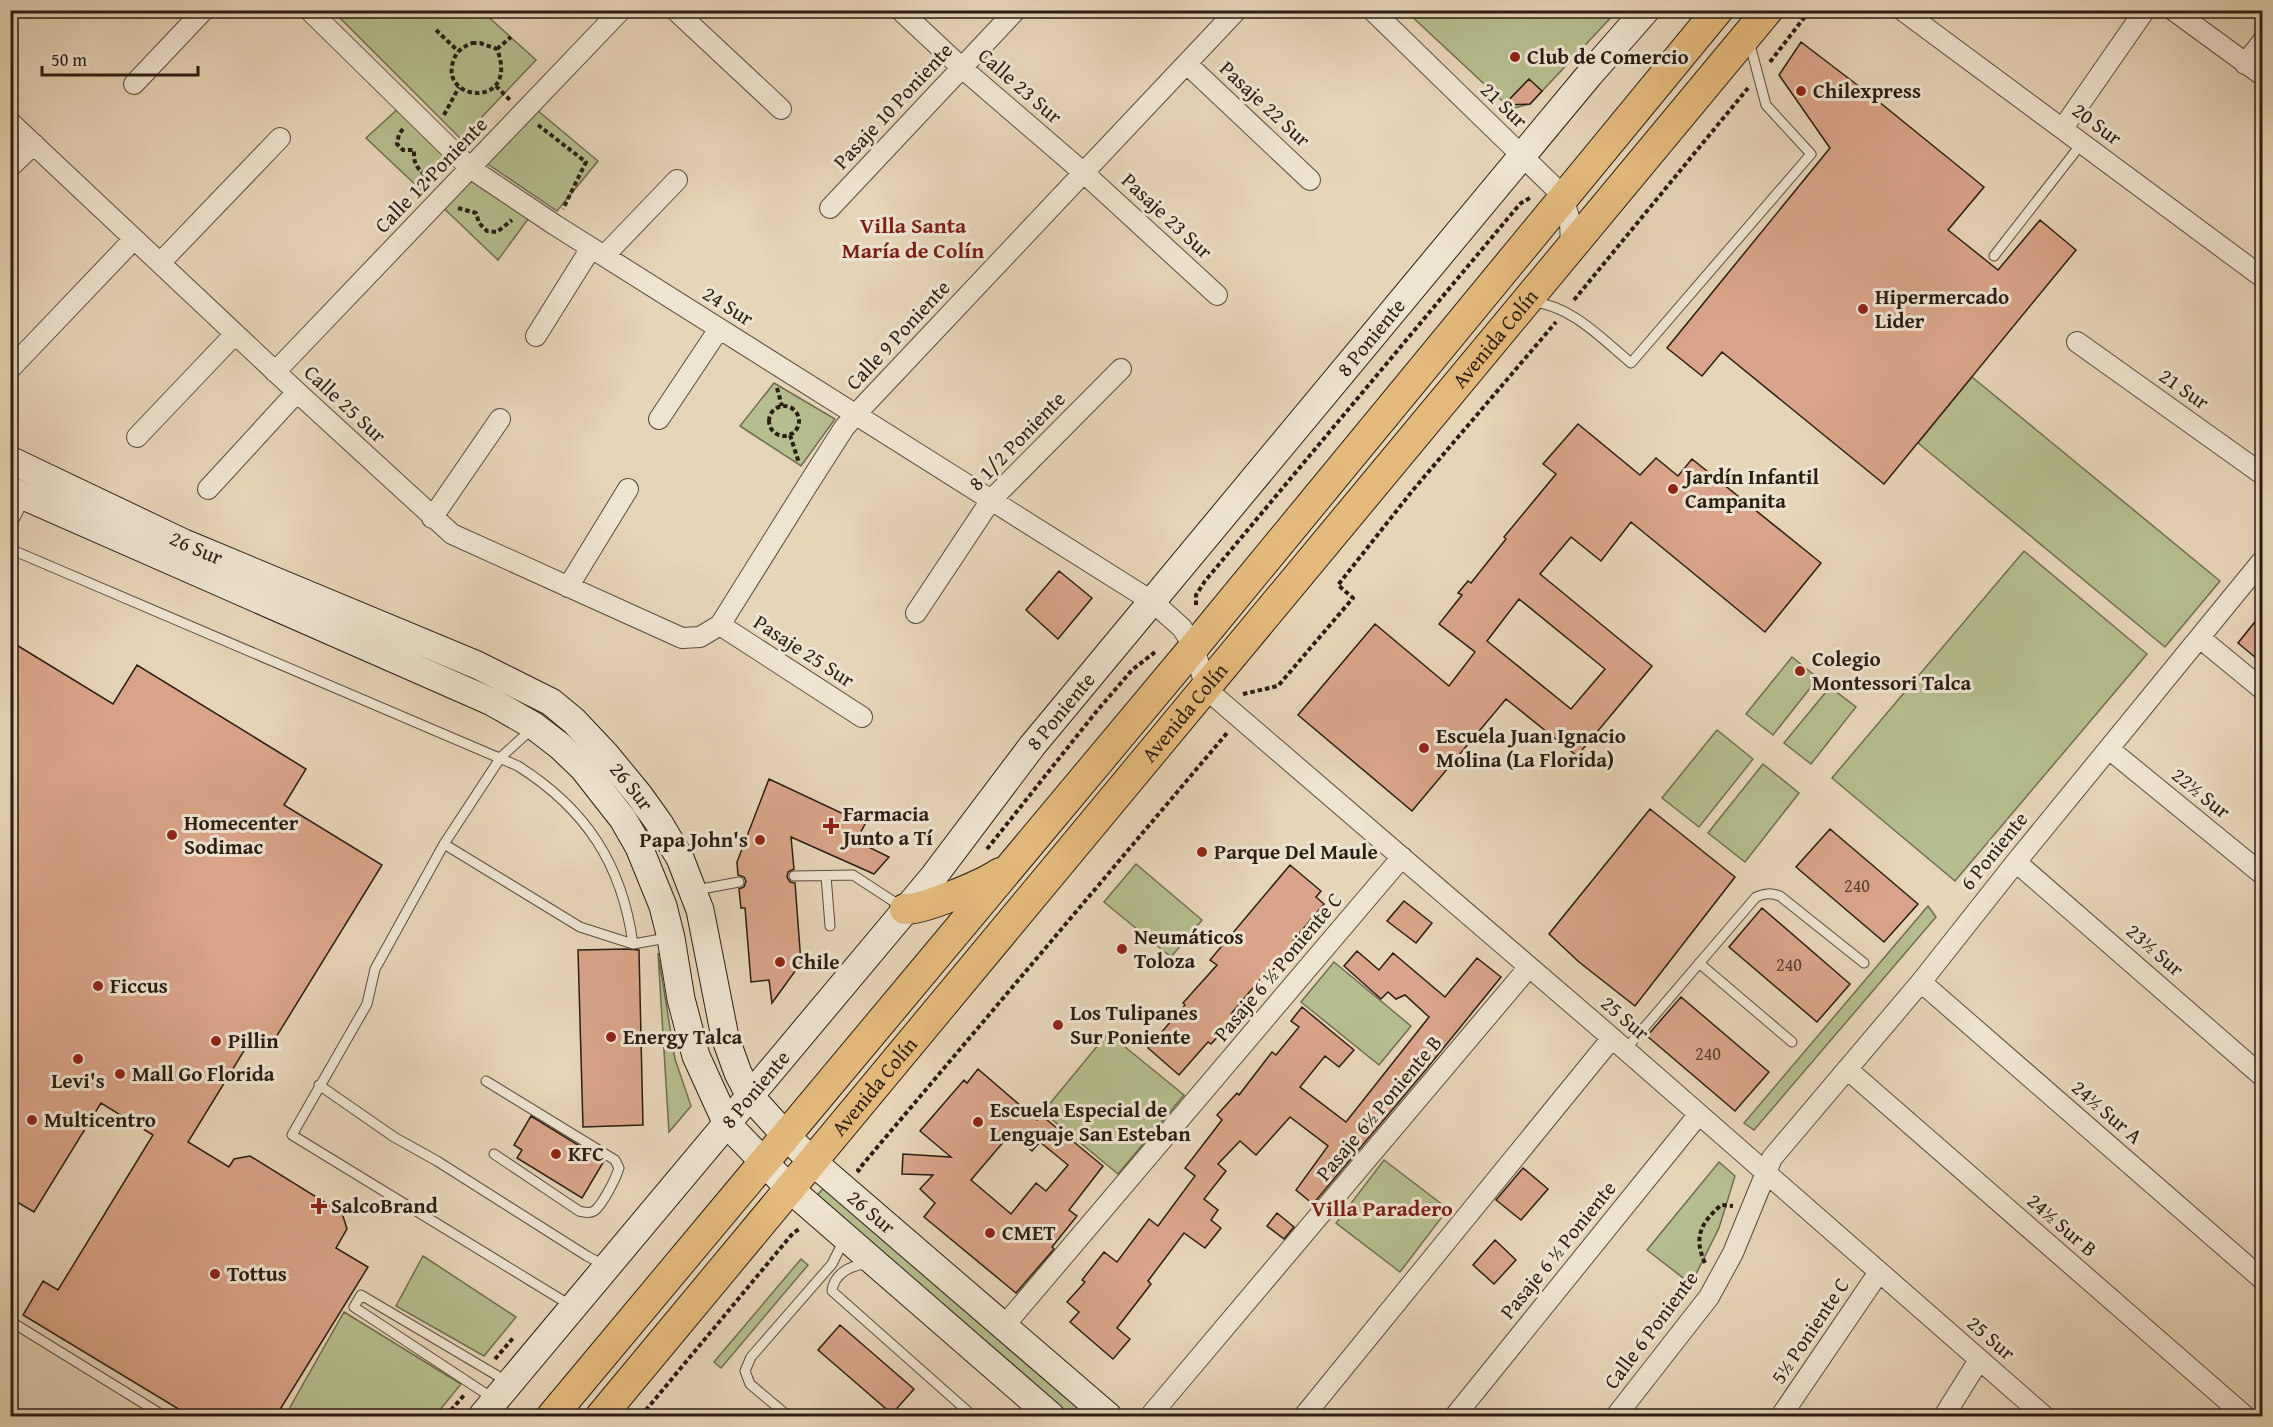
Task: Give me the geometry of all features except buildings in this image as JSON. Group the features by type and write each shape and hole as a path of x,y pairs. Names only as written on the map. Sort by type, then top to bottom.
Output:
{"main road":[{"name":"Avenida Colín","path":"552,1416 1010,866 1188,638 1559,192 1719,10"},
{"name":"Avenida Colín","path":"601,1416 1768,10"},
{"path":"905,909 920,907 961,891 993,877 1010,866"}],"street":[{"path":"134,84 204,10"},
{"name":"24 Sur","path":"309,10 470,168 597,252 1153,602 1188,638"},
{"name":"Calle 12 Poniente","path":"275,372 621,10"},
{"path":"675,10 781,109"},
{"name":"Calle 23 Sur","path":"900,10 962,68 1084,173"},
{"name":"Pasaje 10 Poniente","path":"830,208 1016,10"},
{"name":"Calle 9 Poniente","path":"700,637 720,625 826,457 856,414 1237,10"},
{"name":"21 Sur","path":"1372,10 1559,192"},
{"name":"8 Poniente","path":"496,1400 944,864 1032,746 1590,74 1646,10"},
{"name":"20 Sur","path":"1902,10 2262,278"},
{"path":"2062,128 2145,10"},
{"path":"2173,10 2262,75"},
{"path":"2246,64 2262,42"},
{"name":"Pasaje 22 Sur","path":"1187,64 1310,180"},
{"name":"Calle 25 Sur","path":"10,122 275,372 452,534 682,638 700,637"},
{"path":"160,262 280,138"},
{"path":"10,167 34,144"},
{"name":"Pasaje 23 Sur","path":"1084,173 1217,295"},
{"path":"536,336 597,252 677,180"},
{"path":"1559,192 1570,221 1570,250"},
{"path":"10,369 134,239"},
{"path":"659,419 719,329"},
{"path":"137,437 235,334"},
{"name":"21 Sur","path":"2077,342 2262,474"},
{"name":"8 1/2 Poniente","path":"916,613 991,500 1121,369"},
{"path":"208,489 297,392"},
{"path":"432,518 500,419"},
{"name":"26 Sur","path":"10,460 27,487 492,702 534,726 560,746 583,768 623,819 653,876 671,938 687,1028 704,1078 726,1124 790,1189 839,1246 876,1263 1052,1416"},
{"name":"26 Sur","path":"27,487 184,543 477,665 551,702 574,721 606,754 659,823 680,858 694,891 709,950 725,1036 738,1073 750,1096 813,1162 1108,1416"},
{"path":"568,587 628,489"},
{"name":"6 Poniente","path":"1765,1172 1772,1158 1921,982 2262,561"},
{"name":"Pasaje 25 Sur","path":"720,625 862,717"},
{"path":"1188,638 1206,689"},
{"path":"2200,638 2262,689"},
{"name":"25 Sur","path":"1206,689 1619,1044 2044,1416"},
{"path":"534,726 542,720 574,721"},
{"name":"22½ Sur","path":"2109,749 2262,874"},
{"name":"Pasaje 6 ½ Poniente C","path":"1004,1326 1402,857"},
{"name":"23½ Sur","path":"2016,862 2262,1076"},
{"name":"Pasaje 6½ Poniente B","path":"1150,1416 1529,967"},
{"name":"24½ Sur A","path":"1921,982 2262,1279"},
{"path":"1304,1416 1619,1044"},
{"name":"24½ Sur B","path":"1847,1069 2245,1416"},
{"name":"Pasaje 6 ½ Poniente","path":"1455,1416 1699,1114"},
{"name":"Calle 6 Poniente","path":"1616,1416 1709,1297 1733,1253 1765,1172"},
{"name":"5½ Poniente C","path":"1781,1416 1879,1272"},
{"path":"1944,1416 1979,1360"}],"lane":[{"path":"1527,302 1549,305 1582,322 1631,363 1811,154 1766,105 1748,35"},
{"path":"1994,256 2082,143"},
{"path":"10,528 27,487"},
{"path":"10,549 518,766 549,787 568,804 597,840 615,873 624,896 633,944"},
{"path":"534,726 501,758 444,844 375,969 367,1004 292,1135 573,1307"},
{"path":"444,844 580,927 633,944 671,938"},
{"path":"794,876 853,874 905,909"},
{"path":"826,876 830,926"},
{"path":"694,891 739,882"},
{"path":"1619,1044 1699,963 1756,897 1767,893 1780,896 1864,963"},
{"path":"1699,963 1792,1042"},
{"path":"486,1081 615,1160 619,1168 616,1177 595,1210 588,1213 579,1211 494,1154"},
{"path":"319,1085 394,1137 437,1161 587,1256 609,1267"},
{"path":"788,1416 750,1384 745,1371 751,1357 832,1264 839,1246"},
{"path":"876,1263 857,1264 841,1273 833,1282 832,1291 973,1416"},
{"path":"360,1295 496,1400 354,1307 360,1295"},
{"path":"10,1321 164,1416"}],"path":[{"path":"1243,694 1278,687 1353,598 1338,585 1413,490 1564,312 1810,10"},
{"path":"436,30 458,51"},
{"path":"497,49 511,37"},
{"path":"480,43 497,49 502,72 496,86 480,94 471,94 459,87 452,76 451,67 458,51 464,46 480,43"},
{"path":"434,134 459,87"},
{"path":"523,114 586,162 555,225"},
{"path":"418,118 403,128 397,144 403,150 414,150 418,170 430,179 439,201 476,213 479,223 487,231 496,232 517,218"},
{"path":"980,857 1132,670 1166,645 1188,638 1196,612 1196,595 1205,581 1521,202 1559,192"},
{"path":"782,406 792,407 798,414 797,429 789,435 780,435 772,429 771,414 782,406"},
{"path":"858,1170 1230,730"},
{"path":"1713,1258 1708,1268 1700,1252 1699,1244 1705,1221 1721,1205 1728,1204 1737,1208"},
{"path":"641,1416 800,1227 839,1246"}],"green space":[{"path":"333,11 484,11 536,60 461,139"},
{"name":"Club de Comercio","path":"1406,11 1617,11 1530,104 1511,109"},
{"path":"525,100 598,161 557,211 473,154"},
{"path":"400,107 453,157 421,190 366,138"},
{"path":"462,163 534,211 498,260 431,196"},
{"path":"1972,377 2220,581 2165,647 1918,443"},
{"path":"774,383 835,419 801,466 740,426"},
{"path":"2024,551 2147,654 1955,881 1832,778"},
{"path":"1792,657 1818,678 1773,735 1746,714"},
{"path":"1830,687 1856,707 1811,764 1784,743"},
{"path":"1717,730 1753,759 1699,827 1662,798"},
{"path":"1763,764 1799,793 1745,862 1708,833"},
{"path":"1136,864 1202,920 1171,957 1104,902"},
{"path":"1928,906 1936,917 1754,1130 1744,1123"},
{"path":"658,953 675,1059 691,1106 669,1132"},
{"path":"1334,962 1411,1026 1379,1065 1301,1002"},
{"path":"1108,1033 1184,1095 1118,1174 1043,1112"},
{"path":"1384,1160 1448,1209 1400,1272 1336,1223"},
{"path":"1719,1162 1735,1176 1719,1228 1691,1284 1647,1250"},
{"path":"823,1189 838,1198 1088,1416 1066,1416 817,1201 817,1195"},
{"path":"423,1256 516,1317 484,1356 396,1306"},
{"path":"801,1259 808,1265 721,1368 714,1362"},
{"path":"344,1312 461,1384 435,1416 285,1416"}],"place":[{"name":"Club de Comercio","path":"1515,57"},
{"name":"Chilexpress","path":"1801,91"},
{"name":"Hipermercado Lider","path":"1863,309"},
{"name":"Jardín Infantil Campanita","path":"1673,489"},
{"name":"Colegio Montessori Talca","path":"1800,671"},
{"name":"Escuela Juan Ignacio Molina (La Florida)","path":"1424,748"},
{"name":"Farmacia Junto a Tí","path":"831,826"},
{"name":"Homecenter Sodimac","path":"172,835"},
{"name":"Papa John's","path":"760,840"},
{"name":"Parque Del Maule","path":"1202,852"},
{"name":"Neumáticos Toloza","path":"1122,949"},
{"name":"Chile","path":"780,962"},
{"name":"Ficcus","path":"98,986"},
{"name":"Los Tulipanes Sur Poniente","path":"1058,1025"},
{"name":"Energy Talca","path":"611,1037"},
{"name":"Pillin","path":"216,1041"},
{"name":"Levi's","path":"78,1059"},
{"name":"Mall Go Florida","path":"120,1074"},
{"name":"Multicentro","path":"32,1120"},
{"name":"Escuela Especial de Lenguaje San Esteban","path":"978,1122"},
{"name":"KFC","path":"556,1154"},
{"name":"SalcoBrand","path":"319,1206"},
{"name":"CMET","path":"990,1233"},
{"name":"Tottus","path":"215,1274"}],"district":[{"name":"Villa Santa María de Colín","path":"913,238"},
{"name":"Villa Paradero","path":"1382,1208"}]}
